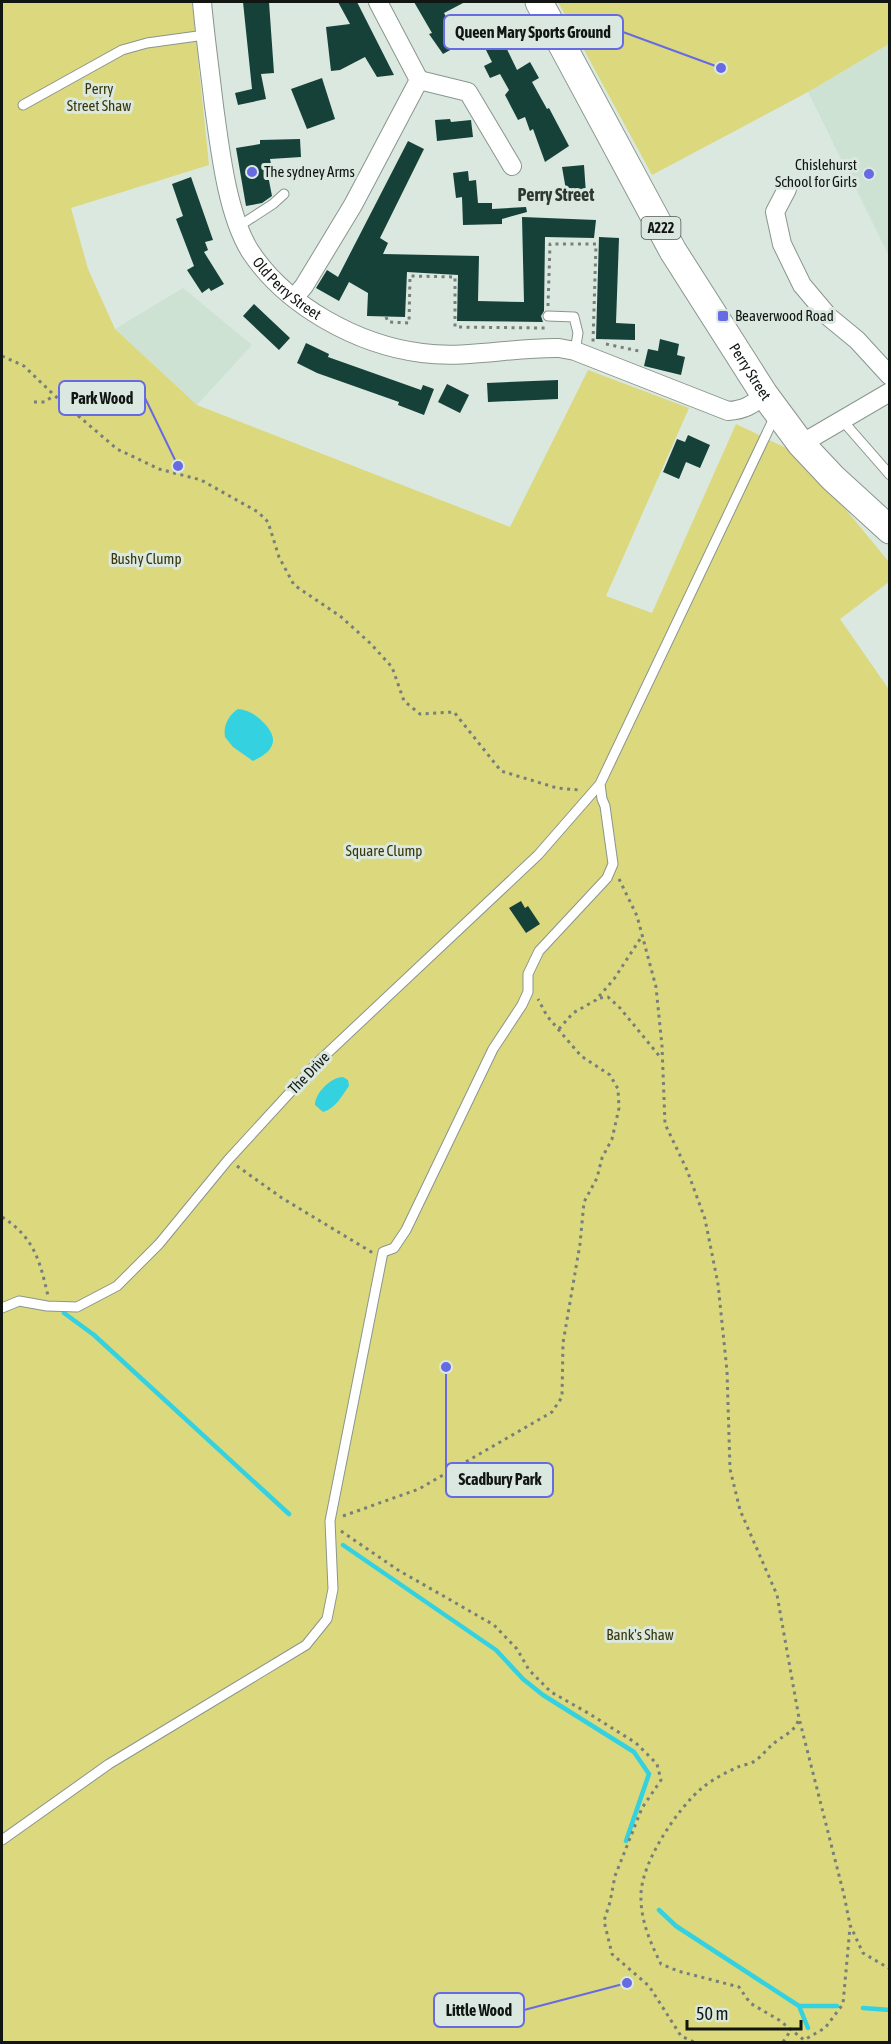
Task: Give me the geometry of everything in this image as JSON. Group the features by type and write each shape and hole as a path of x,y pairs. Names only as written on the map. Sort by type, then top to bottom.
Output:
{"main road":[{"name":"Perry Street","path":"538,2 673,251 771,403 801,444 833,478 890,530"}],"street":[{"name":"Old Perry Street","path":"202,2 221,155 228,192 250,250 271,277 294,298 343,328 402,350 424,354 446,354 559,348 575,351 728,411 742,410 755,402 771,403"},
{"path":"378,2 419,80 468,92 512,166"},
{"path":"294,298 304,286 353,205 419,80"},
{"path":"787,189 775,212 782,244 802,285 829,317 857,340 890,376"},
{"path":"801,444 890,392"}],"lane":[{"path":"23,105 122,50 147,43 205,35"},
{"path":"239,226 284,194"},
{"path":"548,316 574,317 578,333 575,351"},
{"name":"The Drive","path":"2,1308 19,1301 77,1308 117,1286 159,1244 228,1160 318,1062 538,855 598,786 771,403"},
{"path":"842,420 890,475"},
{"path":"2,1840 109,1764 306,1645 327,1619 333,1589 330,1521 382,1252 394,1248 406,1230 493,1049 522,1005 528,992 528,974 539,951 607,878 613,864 605,806 598,786"}],"path":[{"path":"386,317 388,322 409,323 411,276 455,277 455,327 548,328 550,244 596,244 593,342"},
{"path":"605,344 639,351"},
{"path":"2,356 24,366 117,449 159,469 201,480 258,512 268,522 279,557 294,585 340,616 370,643 392,668 404,701 420,714 454,712 501,771 557,788 576,790 598,786"},
{"path":"34,402 45,402 54,395"},
{"path":"613,864 637,916 656,987 665,1124 687,1170 705,1219 718,1284 727,1371 730,1469 740,1510 777,1595 799,1718 850,1925 863,1953 890,1969"},
{"path":"559,1029 573,1013 598,998 614,979 642,936"},
{"path":"528,974 543,1009 581,1056 610,1075 618,1089 619,1108 612,1139 602,1158 597,1178 584,1202 580,1244 562,1343 562,1397 552,1412 419,1489 330,1521 339,1530 398,1570 494,1625 517,1649 529,1670 551,1692 636,1743 657,1764 661,1780 642,1808 615,1876 604,1921 612,1954 649,1986 681,2036 694,2043"},
{"path":"598,998 608,997 614,1002 662,1060"},
{"path":"228,1160 282,1198 381,1258"},
{"path":"2,1217 24,1234 33,1246 42,1270 50,1306"},
{"path":"799,1718 796,1727 772,1744 756,1761 736,1767 703,1787 677,1813 649,1866 641,1892 648,1936 661,1964 678,1971 739,1987 750,2003 779,2020 804,2040 825,2028 843,2004 850,1925"},
{"path":"783,2043 791,2030"}],"shaded area":[{"name":"Chislehurst School for Girls","path":"889,44 889,256 808,92"},
{"path":"183,288 252,345 197,405 115,329"}],"green space":[{"path":"2,2 192,2 209,165 71,208 88,269 115,329 197,405 510,527 588,370 689,408 606,596 652,613 736,424 801,455 889,562 889,582 840,619 890,691 889,2042 2,2042"},
{"path":"558,2 889,2 889,44 808,92 652,175"}],"water":[{"path":"238,709 258,717 272,734 270,749 253,761 233,747 225,737 227,721"},
{"path":"343,1077 348,1080 349,1086 335,1105 323,1112 315,1105 318,1096 329,1083"}],"building":[{"path":"243,2 269,2 274,73 261,74 266,99 238,105 235,93 252,89"},
{"path":"338,2 357,2 394,75 377,77 365,57 340,70 331,71 326,27 350,24"},
{"path":"414,2 465,2 444,13 455,33 461,34 461,44 443,54 429,34 432,33"},
{"path":"503,41 517,70 530,62 539,78 532,82 569,146 545,162 533,129 530,131 525,117 518,120 505,95 509,90 500,74 490,78 484,66 492,62 486,50"},
{"path":"322,78 335,119 307,129 291,89"},
{"path":"450,119 451,122 471,120 473,137 437,141 435,120"},
{"name":"The sydney Arms","path":"300,139 301,157 270,159 271,164 266,165 272,196 262,203 246,206 236,148 260,144 260,140"},
{"path":"408,141 424,149 380,238 388,243 383,254 479,256 478,301 524,302 522,217 596,220 594,238 545,237 544,311 541,316 543,322 457,321 458,275 407,272 405,317 367,316 368,293 349,282 339,301 316,288 327,270 338,277"},
{"path":"584,165 586,194 572,198 566,190 562,167"},
{"path":"468,171 469,181 476,180 478,203 492,203 492,209 526,207 527,212 502,219 502,224 463,225 462,197 456,198 453,173"},
{"path":"191,177 213,240 205,242 208,250 204,252 224,284 211,291 209,288 202,293 187,270 194,266 176,219 183,216 172,184"},
{"path":"599,237 619,238 616,323 635,324 635,340 596,339"},
{"path":"254,304 290,338 279,350 243,316"},
{"path":"660,339 679,344 677,355 685,357 681,375 644,366 648,349 658,351"},
{"path":"306,343 329,354 328,357 421,390 423,385 434,389 424,415 398,405 399,402 317,373 297,363"},
{"path":"558,380 558,399 488,402 487,383"},
{"path":"447,384 469,395 460,413 438,402"},
{"path":"688,435 710,445 700,468 686,462 679,479 663,472 677,439 685,442"},
{"path":"521,901 525,908 528,906 540,924 526,933 509,908"}],"waterway":[{"path":"64,1313 94,1335 289,1514"},
{"path":"343,1545 496,1650 523,1679 543,1695 634,1752 649,1774 626,1841"},
{"path":"659,1910 676,1926 799,2006 808,2028"},
{"path":"799,2006 837,2006"},
{"path":"863,2008 890,2010"}],"place":[{"name":"Queen Mary Sports Ground","path":"721,68"},
{"name":"The sydney Arms","path":"252,172"},
{"name":"Chislehurst School for Girls","path":"869,174"},
{"name":"Beaverwood Road","path":"723,316"},
{"name":"Park Wood","path":"178,466"},
{"name":"Scadbury Park","path":"446,1367"},
{"name":"Little Wood","path":"627,1983"}],"district":[{"name":"Perry Street","path":"556,195"}],"park label":[{"name":"Perry Street Shaw","path":"99,98"},
{"name":"Bushy Clump","path":"146,559"},
{"name":"Square Clump","path":"384,851"},
{"name":"Bank's Shaw","path":"640,1635"}]}
